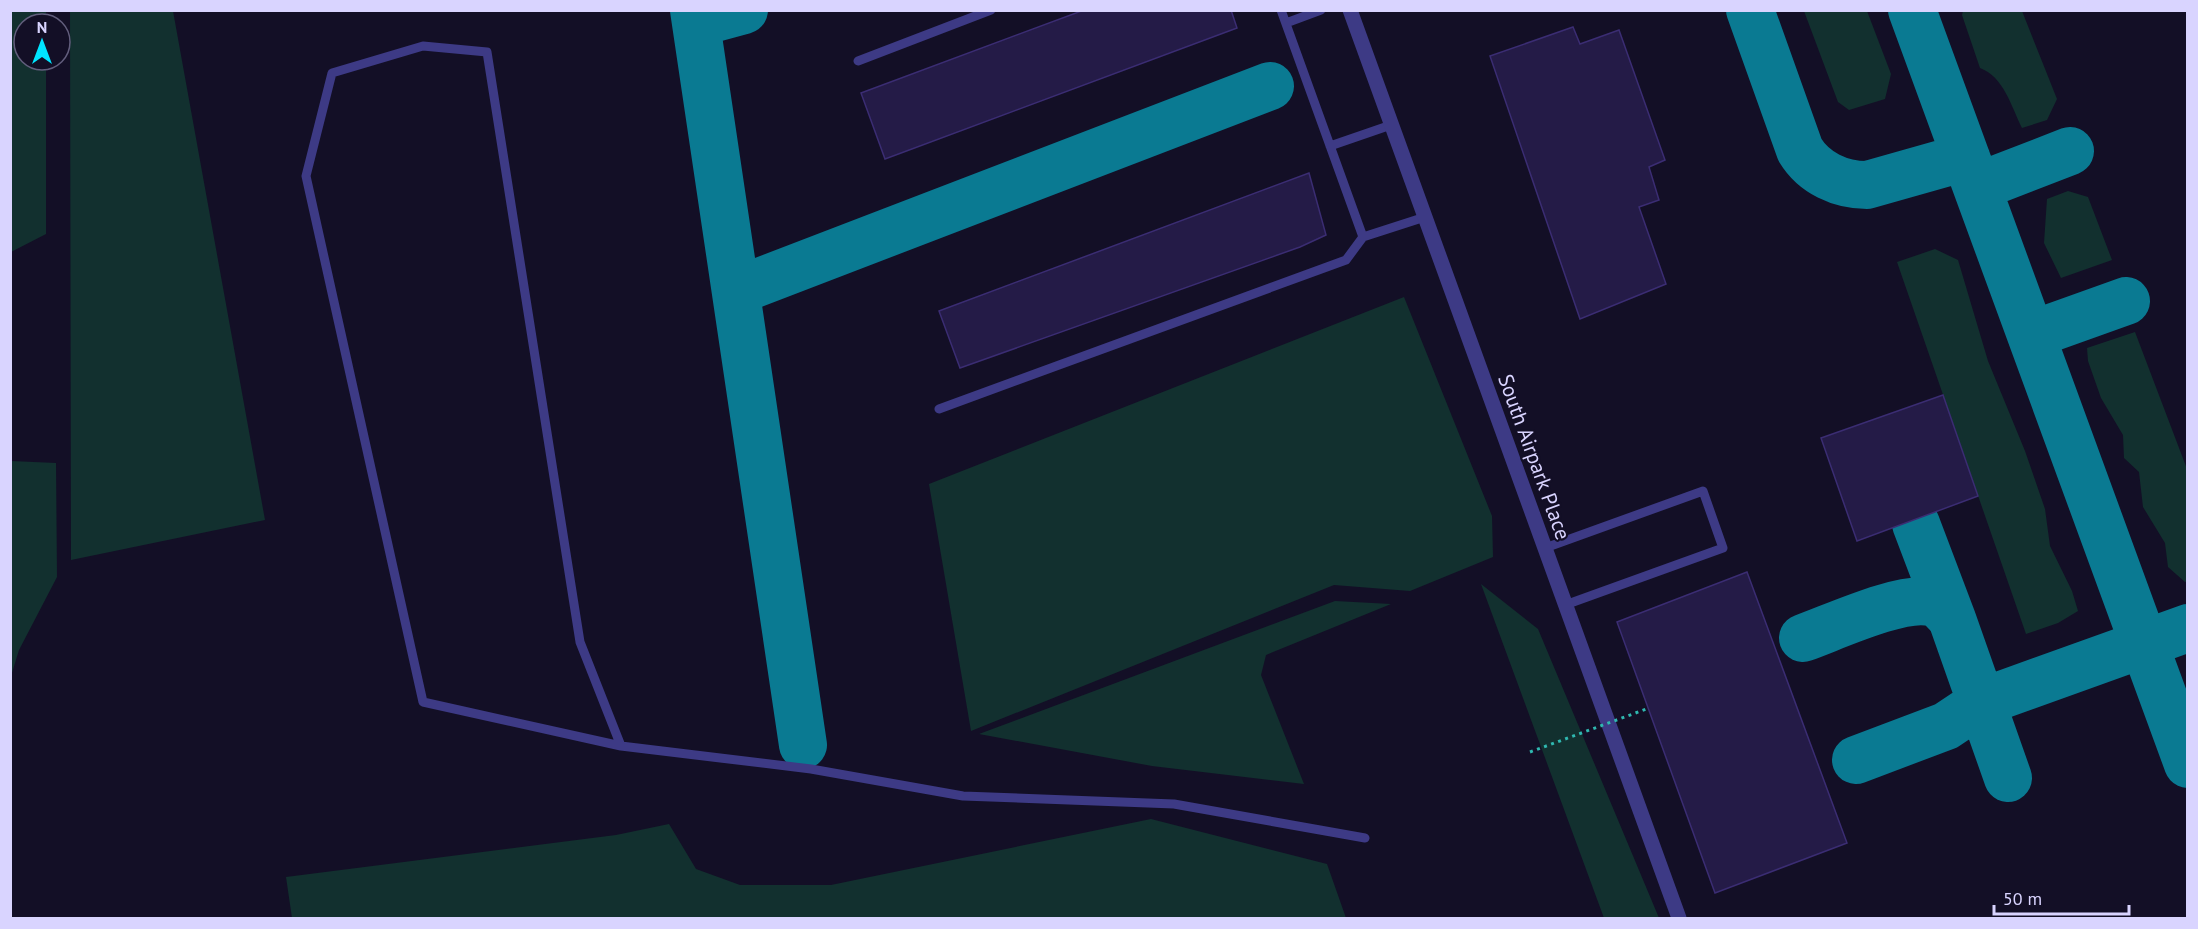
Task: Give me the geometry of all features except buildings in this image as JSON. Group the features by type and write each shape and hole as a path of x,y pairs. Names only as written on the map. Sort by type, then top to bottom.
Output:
{"street":[{"name":"South Airpark Place","path":"1350,10 1679,918"}],"lane":[{"path":"858,61 991,10"},
{"path":"1281,10 1364,237"},
{"path":"1286,24 1321,10"},
{"path":"621,746 580,642 487,52 423,46 332,73 306,176 423,702 621,746 811,769 963,796 1174,804 1365,838"},
{"path":"1330,146 1391,125"},
{"path":"939,409 1346,260 1364,237 1425,217"},
{"path":"1545,548 1703,491 1723,548 1565,605"}],"path":[{"path":"1530,752 1649,708"}],"green space":[{"path":"11,10 46,11 12,12 12,72 46,72 46,234 11,252"},
{"path":"173,11 265,520 71,560 72,12 70,12"},
{"path":"1804,11 1867,11 1891,74 1885,99 1849,110 1838,102"},
{"path":"1963,11 2022,11 2057,99 2047,120 2022,128 2001,85 1988,72 1980,68 1962,15"},
{"path":"2068,191 2088,197 2112,260 2061,278 2044,243 2047,199"},
{"path":"1935,249 1958,260 1988,361 2025,451 2045,509 2050,546 2072,591 2078,611 2058,623 2026,634 1897,262"},
{"path":"1404,297 1492,516 1493,557 1410,591 1334,585 971,731 929,484"},
{"path":"2135,332 2187,469 2188,581 2185,582 2168,567 2165,543 2143,507 2139,472 2124,458 2123,435 2101,398 2088,361 2087,348"},
{"path":"11,461 56,463 57,577 19,650 11,676"},
{"path":"1481,584 1538,629 1659,918 1604,918"},
{"path":"1335,601 1391,604 1266,655 1261,675 1304,784 1152,766 979,734"},
{"path":"1151,819 1327,864 1346,918 292,918 286,877 616,835 669,824 696,869 740,885 831,885"}],"taxiway":[{"path":"694,10 803,745"},
{"path":"696,23 744,10"},
{"path":"1750,10 1800,150 1820,171 1847,183 1867,185 1966,157"},
{"path":"1912,10 2188,764"},
{"path":"736,291 1270,86"},
{"path":"1977,187 2070,151"},
{"path":"2031,335 2126,301"},
{"path":"1916,524 2008,778"},
{"path":"1803,638 1885,608 1917,601 1937,605 1952,619"},
{"path":"1856,760 1946,726 1982,702 2188,628"}]}
